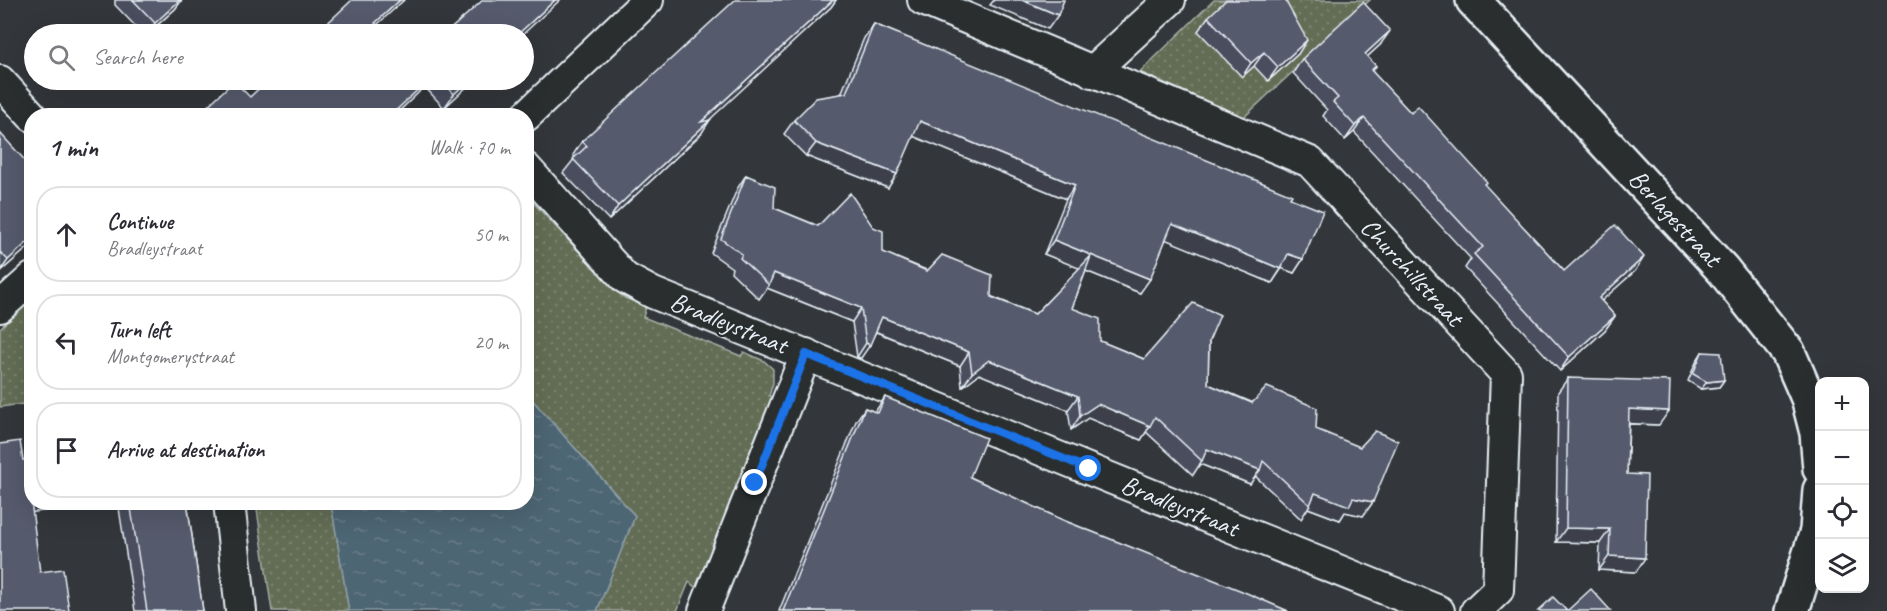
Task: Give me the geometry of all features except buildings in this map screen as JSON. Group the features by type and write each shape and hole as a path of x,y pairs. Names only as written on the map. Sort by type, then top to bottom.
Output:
{"street":[{"path":"534,108 648,0"},
{"name":"Churchillstraat","path":"923,0 1310,162 1506,374 1498,590 1476,611"},
{"path":"1092,72 1170,0"},
{"name":"Berlagestraat","path":"1473,0 1723,270 1788,352 1808,398 1816,431"},
{"path":"0,81 25,108"},
{"name":"Bradleystraat","path":"534,177 625,278 653,293 1438,611"},
{"path":"0,307 24,285"},
{"path":"704,611 806,354"},
{"path":"230,510 242,611"},
{"path":"1792,611 1815,537"}],"green space":[{"path":"1214,0 1370,0 1243,118 1140,72"},
{"path":"534,204 613,288 625,298 646,307 643,317 741,356 744,352 764,361 773,369 773,383 769,396 775,398 697,589 689,582 677,611 597,611 635,516 534,402"},
{"path":"24,306 24,404 0,407 0,328"},
{"path":"257,510 332,510 349,611 272,611"}],"water":[{"path":"534,402 635,516 597,611 349,611 332,510 534,510"}],"route":[{"path":"755,483 806,354 1089,469"}]}
